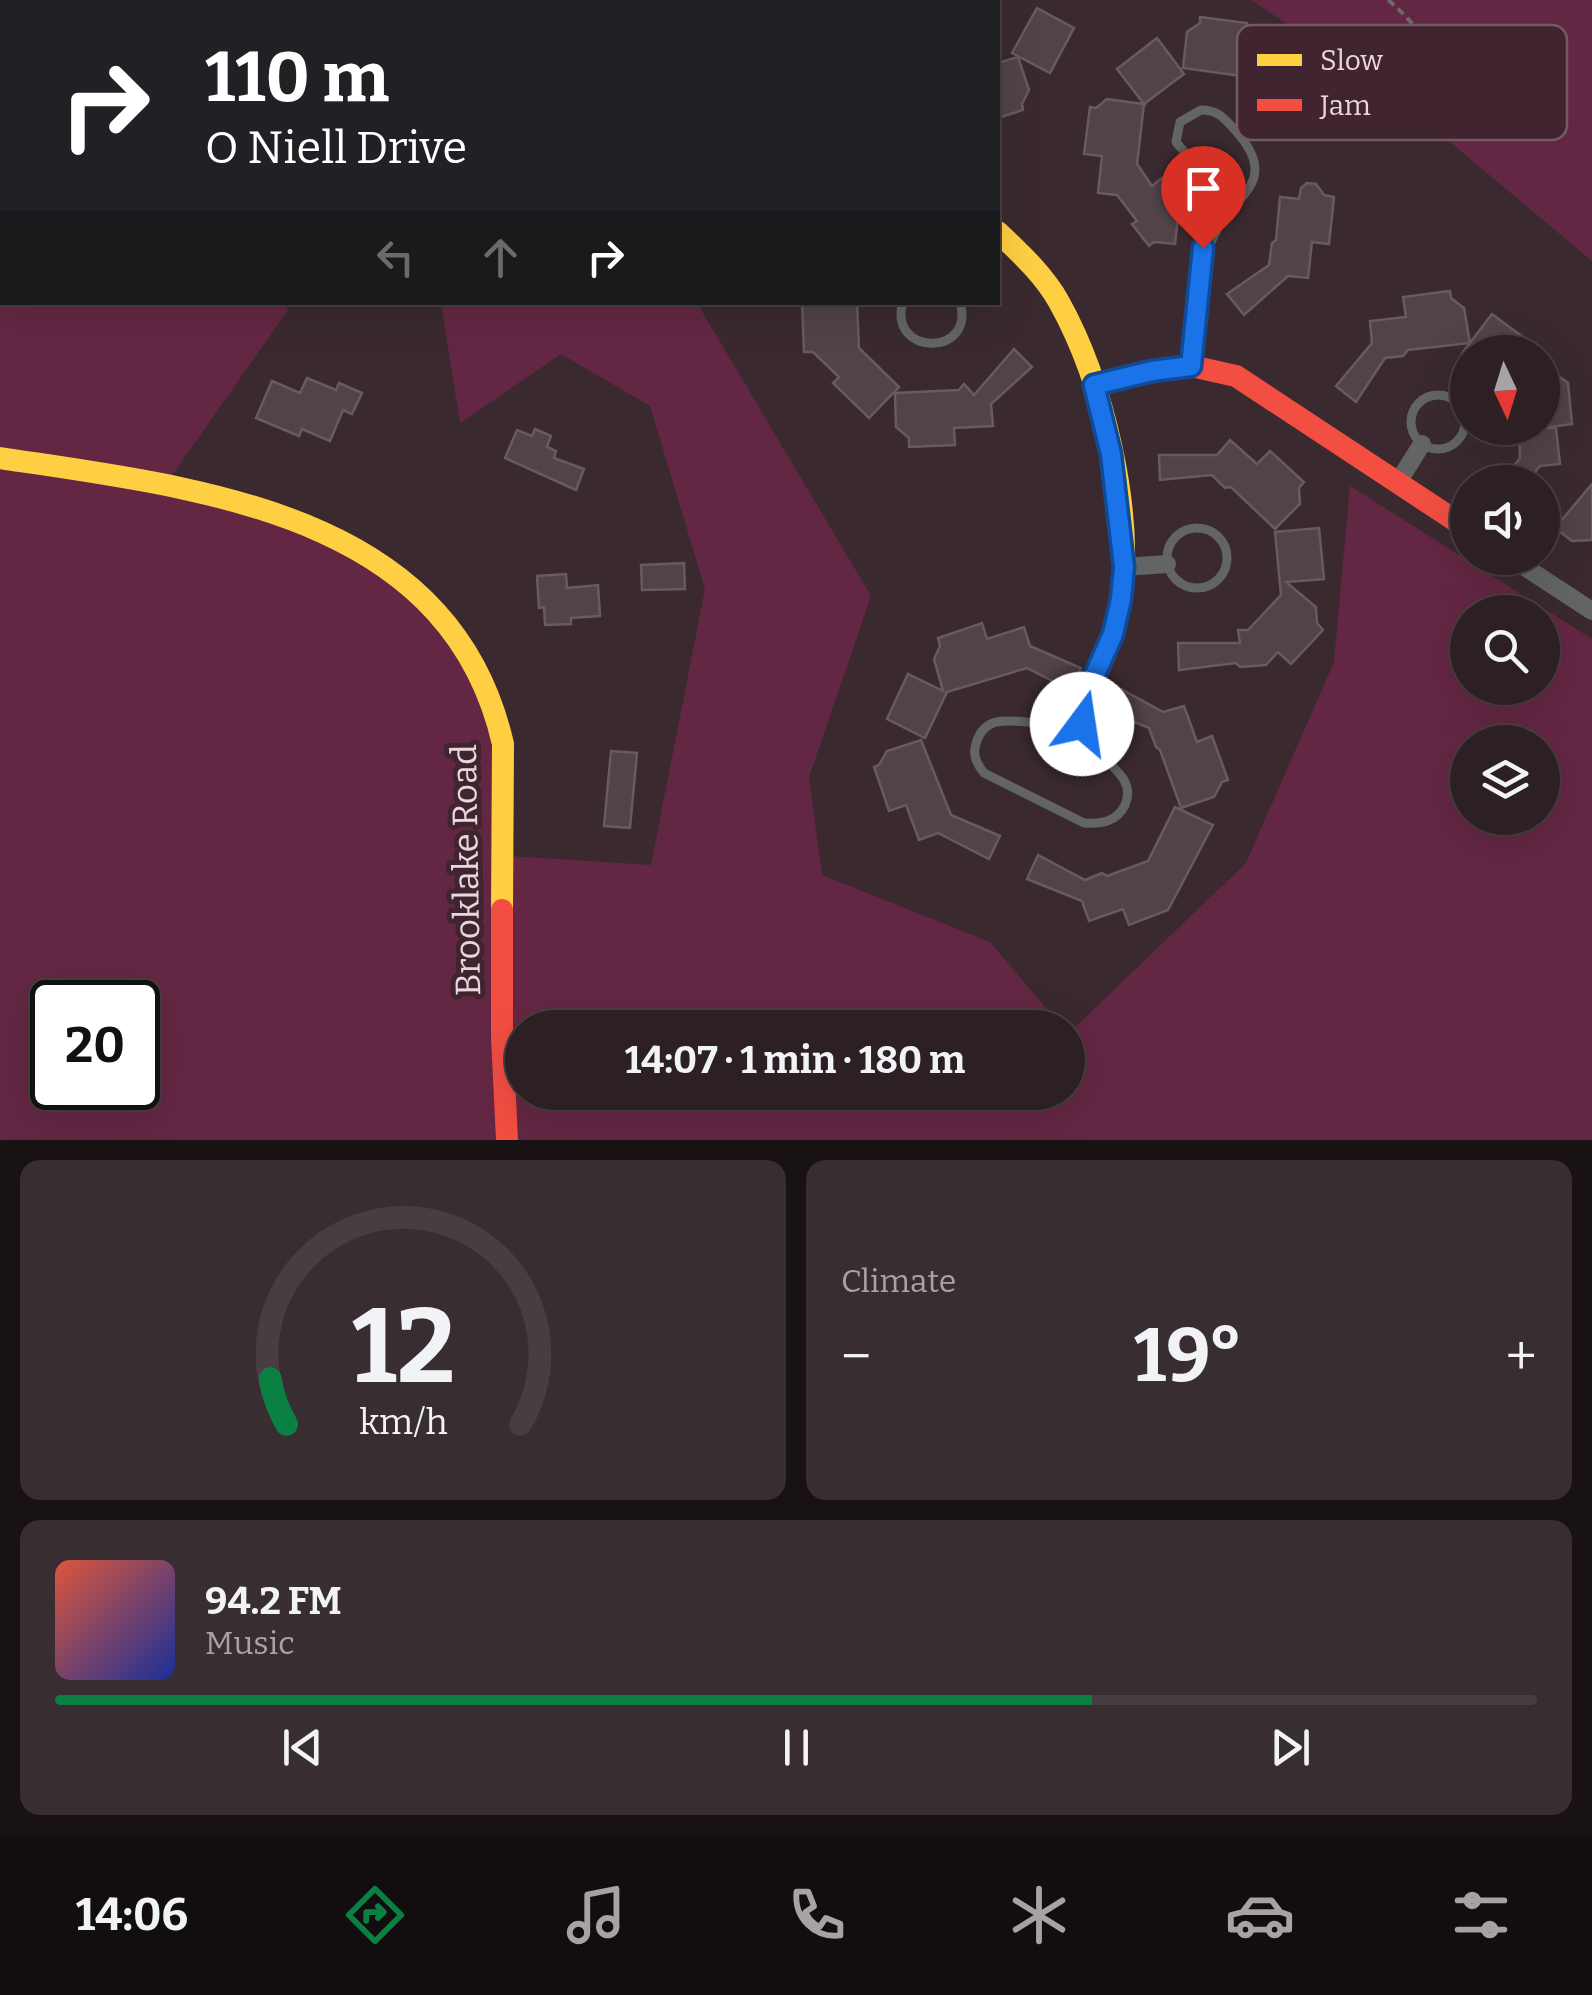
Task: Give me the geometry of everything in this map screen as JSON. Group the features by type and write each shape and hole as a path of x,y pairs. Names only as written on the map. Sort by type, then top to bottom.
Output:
{"street":[{"path":"1191,366 1203,248 1215,224"},
{"path":"1000,236 1038,272 1058,302 1094,385 1111,454 1124,567 1121,599 1113,634 1080,708"},
{"path":"1094,385 1191,366 1236,376 1450,517"},
{"path":"1398,482 1422,444"},
{"name":"Brooklake Road","path":"0,458 208,492 308,522 358,547 387,567 432,607 463,642 484,676 497,709 503,744 502,1037 507,1140"},
{"path":"1124,567 1167,564"},
{"path":"1537,575 1592,611"}],"lane":[{"path":"1237,133 1220,114 1201,110 1180,122 1176,132 1176,142 1200,169 1206,209 1215,224 1252,184 1255,159 1243,140"},
{"path":"904,305 905,330 930,345 940,344 959,328 960,305"},
{"path":"1433,395 1452,398 1465,415 1462,435 1443,449 1422,444 1410,424 1413,410 1433,395"},
{"path":"1188,528 1208,529 1226,546 1222,576 1200,588 1177,581 1167,564 1170,544 1188,528"},
{"path":"1080,708 1086,738 1129,789 1121,812 1099,824 1084,823 984,774 974,746 990,722 1055,723 1080,708"}],"path":[{"path":"1388,0 1414,25"}],"shaded area":[{"path":"1251,0 1592,0 1592,261 1448,140 1567,140 1567,25 1288,25"},
{"path":"0,305 287,305 288,310 168,481 339,536 449,630 491,701 494,855 651,865 705,589 650,406 561,354 460,423 441,305 698,305 871,596 809,777 822,875 990,942 1048,1010 505,1010 505,1110 1085,1110 1085,1018 1246,863 1334,662 1350,486 1450,549 1450,575 1491,575 1522,595 1450,595 1450,705 1560,705 1560,619 1592,639 1592,1140 0,1140"}],"building":[{"path":"1037,8 1074,28 1050,73 1012,53"},
{"path":"1200,17 1247,23 1237,25 1237,75 1183,68 1187,32 1200,23"},
{"path":"1157,38 1184,74 1144,104 1117,69"},
{"path":"1018,57 1029,90 1023,110 1000,117 1000,62"},
{"path":"1107,99 1144,104 1137,164 1152,186 1162,178 1188,211 1178,218 1175,244 1154,242 1149,246 1132,224 1137,221 1117,195 1098,193 1102,156 1084,154 1090,107 1096,108"},
{"path":"1307,183 1316,184 1324,195 1334,197 1329,244 1312,242 1308,278 1288,276 1244,315 1227,294 1269,265 1280,197 1299,199 1301,188"},
{"path":"1450,291 1451,298 1464,308 1469,335 1450,335 1450,345 1408,350 1403,356 1385,358 1356,402 1336,386 1372,343 1370,321 1406,317 1403,297"},
{"path":"802,305 857,305 859,348 899,387 869,418 833,383 839,377 813,352 804,352"},
{"path":"1492,314 1520,335 1476,335"},
{"path":"1014,349 1032,367 991,404 993,426 954,428 955,445 909,447 909,438 896,427 895,393 959,390 964,384 974,395"},
{"path":"1560,377 1568,383 1572,424 1560,426"},
{"path":"307,378 336,390 339,383 362,393 352,414 343,410 330,441 302,429 299,436 256,418 272,381 300,393"},
{"path":"535,429 551,436 547,447 556,451 554,458 584,469 576,490 505,458 517,430 532,436"},
{"path":"1230,440 1257,464 1270,451 1304,482 1299,488 1300,504 1275,529 1231,487 1225,488 1212,475 1160,480 1159,455 1217,455"},
{"path":"1520,445 1558,445 1560,464 1514,465 1520,458"},
{"path":"1592,484 1592,540 1572,541 1560,532 1560,522"},
{"path":"1319,528 1324,579 1286,582 1316,607 1317,623 1323,630 1291,664 1278,652 1266,665 1240,667 1236,663 1179,670 1178,643 1240,643 1238,630 1248,630 1281,595 1275,532"},
{"path":"684,563 685,589 642,590 641,565"},
{"path":"566,574 567,588 598,585 600,616 571,618 571,624 545,625 544,607 539,608 537,576"},
{"path":"982,623 987,639 1024,627 1030,646 1081,668 1070,690 1027,668 947,692 925,738 887,719 908,674 943,691 934,659 940,646 938,638"},
{"path":"1114,685 1163,712 1184,706 1197,742 1212,736 1228,780 1222,782 1214,797 1181,808 1149,728 1102,709"},
{"path":"921,740 951,815 1000,836 989,859 938,833 919,840 906,805 889,811 874,767 887,751"},
{"path":"611,751 637,753 630,828 604,826"},
{"path":"1175,807 1213,825 1168,910 1129,925 1123,909 1089,921 1082,901 1027,879 1038,855 1085,880 1148,861"}],"traffic: slow":[{"path":"1000,234 1046,283 1075,334 1101,407 1119,487 1124,565 1121,600 1110,642 1080,708"},
{"path":"0,458 154,483 231,500 305,525 372,559 430,605 474,666 503,744 502,910"}],"traffic: jam":[{"path":"1094,385 1191,366 1236,376 1450,517"},
{"path":"502,910 507,1140"}],"route":[{"path":"1082,724 1080,708 1113,634 1124,567 1111,454 1094,385 1191,366 1203,248"}]}
